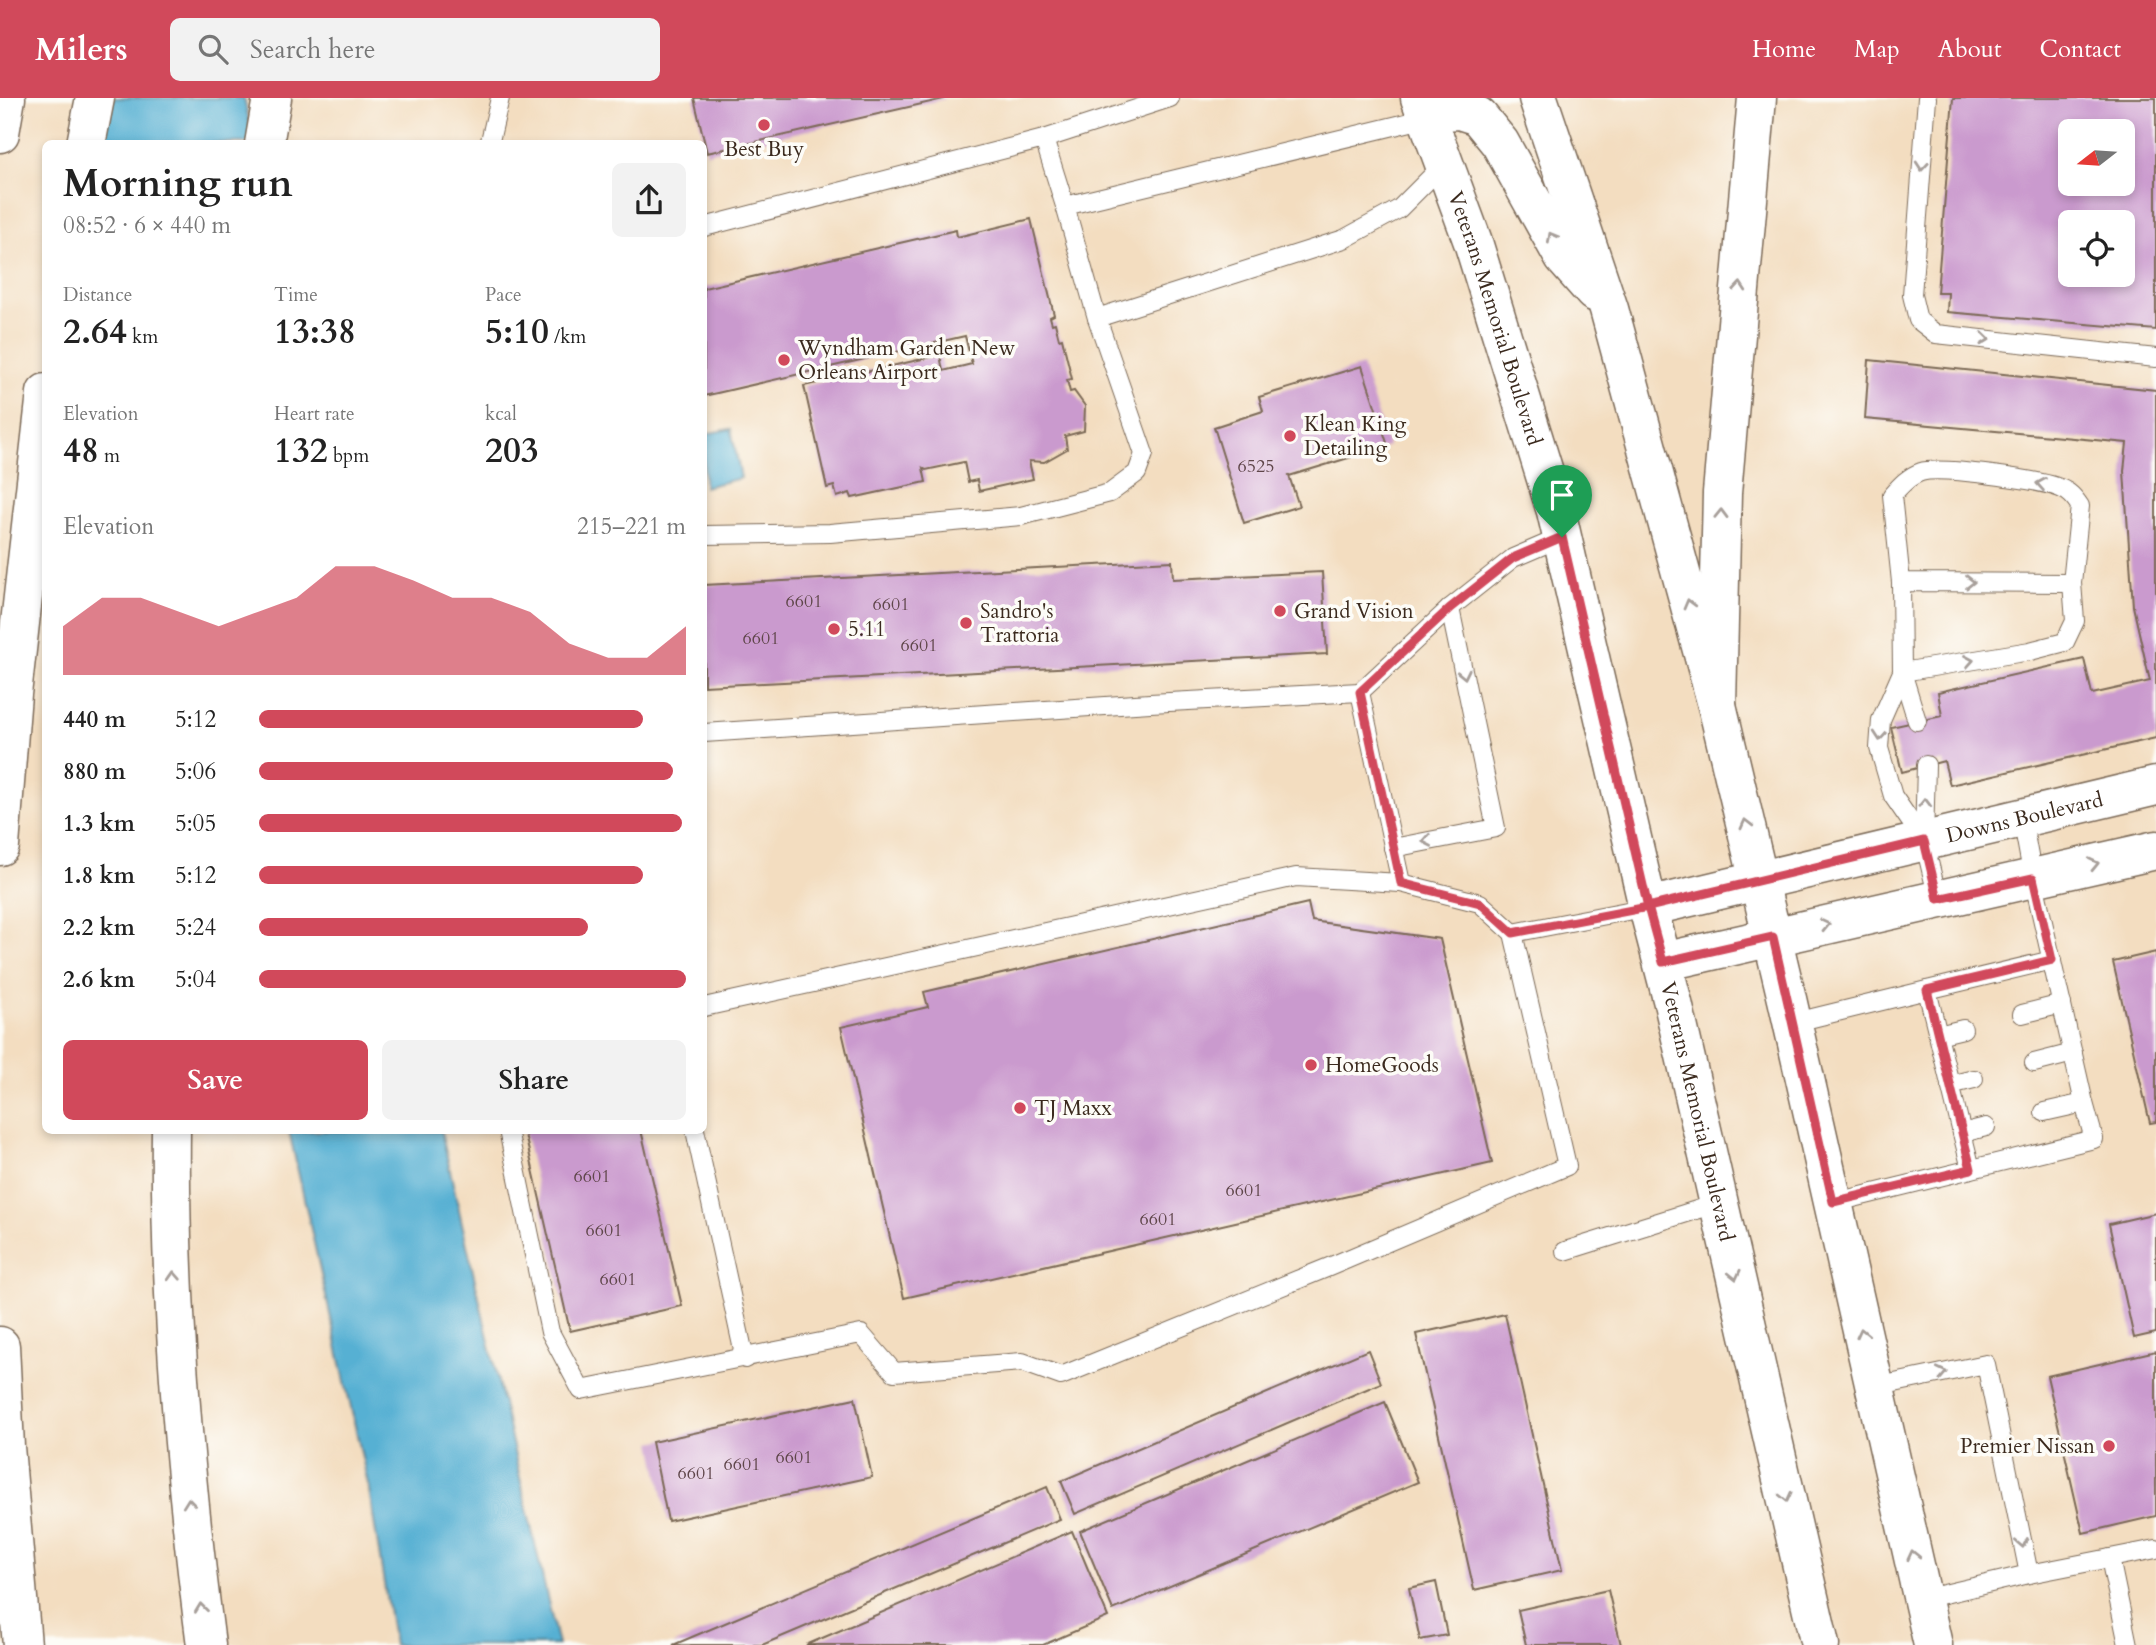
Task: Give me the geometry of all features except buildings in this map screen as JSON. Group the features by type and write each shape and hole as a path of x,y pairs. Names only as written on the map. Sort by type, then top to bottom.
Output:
{"main road":[{"path":"0,133 6,98"},
{"path":"87,140 95,98"},
{"path":"265,140 272,98"},
{"path":"1538,98 1609,309 1717,705 1773,937 1933,1645"},
{"path":"1717,705 1722,493 1757,98"},
{"path":"1423,108 1459,110 1478,117 1500,143 1564,258 1609,309"},
{"name":"Veterans Memorial Boulevard","path":"1423,108 1473,242 1552,498 1663,962 1820,1645"},
{"path":"0,846 12,694 42,428"},
{"name":"Downs Boulevard","path":"1648,907 2156,786"},
{"path":"1663,962 2156,850"},
{"path":"171,1134 173,1262 179,1385 205,1645"},
{"path":"0,1346 5,1447 22,1645"}],"lane":[{"path":"490,140 500,98"},
{"path":"707,226 1044,139 1170,98"},
{"path":"1927,98 1912,295 1918,320 1936,334 2156,358"},
{"path":"1065,206 1423,108"},
{"path":"707,535 830,533 1021,516 1111,493 1137,473 1144,454 1097,318 1044,139"},
{"path":"1097,318 1344,240 1399,209 1444,164"},
{"path":"1902,672 2030,651 2065,642 2075,621 2073,583 2080,506 2072,494 2058,487 1972,472 1923,472 1904,482 1892,495 1901,582 1902,672 1917,721"},
{"path":"707,733 1163,702 1360,692 1450,608 1513,558 1562,537"},
{"path":"1901,582 2073,583"},
{"path":"1393,848 1496,828 1450,608"},
{"path":"1902,672 1881,720 1879,748 1892,796 1924,841"},
{"path":"1360,692 1401,883"},
{"path":"1926,765 1924,841 1938,899"},
{"path":"1833,1202 2094,1139 2033,878 2022,818"},
{"path":"509,1134 550,1332 581,1390 861,1334 894,1372 1022,1362 1060,1376 1329,1267 1567,1166 1513,933 1480,903 1401,883 1296,877 707,1006"},
{"path":"1513,933 1648,907"},
{"path":"1792,1023 2052,960"},
{"path":"1927,990 1971,1169"},
{"path":"2022,1014 2062,1004"},
{"path":"1938,1035 1963,1029"},
{"path":"2034,1063 2073,1053"},
{"path":"1950,1085 1974,1079"},
{"path":"2044,1112 2084,1102"},
{"path":"1962,1133 1986,1127"},
{"path":"696,1134 746,1359"},
{"path":"1565,1251 1719,1203"},
{"path":"1875,1387 1986,1364 2029,1574"},
{"path":"1923,1599 2029,1574 2156,1549"},
{"path":"2110,1558 2128,1645"}],"water":[{"path":"87,98 244,98 253,140 96,140"},
{"path":"731,429 741,478 707,486 707,433"},
{"path":"290,1134 442,1134 558,1645 394,1645 368,1484"}],"place":[{"name":"Best Buy","path":"764,125"},
{"name":"Wyndham Garden New Orleans Airport","path":"784,360"},
{"name":"Klean King Detailing","path":"1290,436"},
{"name":"Grand Vision","path":"1280,611"},
{"name":"Sandro's Trattoria","path":"966,623"},
{"name":"5.11","path":"834,629"},
{"name":"HomeGoods","path":"1311,1065"},
{"name":"TJ Maxx","path":"1020,1108"},
{"name":"Premier Nissan","path":"2109,1446"}],"route":[{"path":"1562,537 1513,558 1450,608 1360,692 1401,883 1480,903 1513,933 1648,907 1924,841 1938,899 2033,878 2052,960 1927,990 1971,1169 1833,1202 1773,937 1663,962 1648,907 1562,537"}]}
